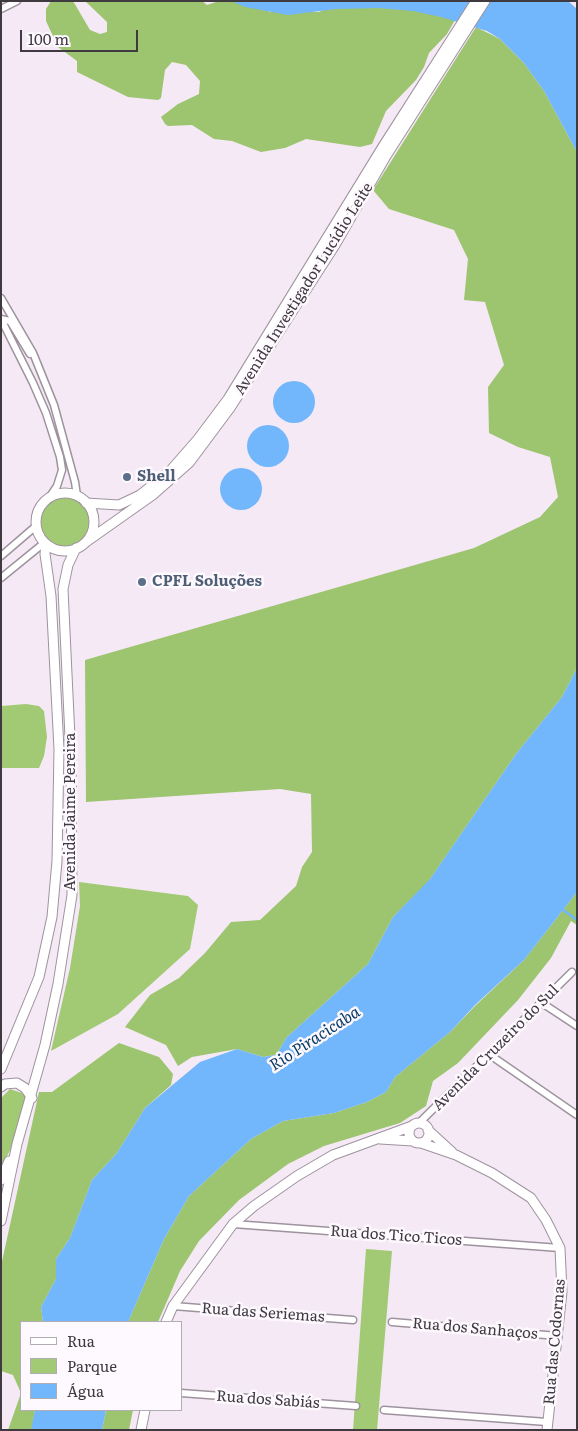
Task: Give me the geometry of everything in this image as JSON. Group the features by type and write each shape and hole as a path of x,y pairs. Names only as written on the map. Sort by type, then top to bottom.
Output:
{"main road":[{"name":"Avenida Investigador Lucídio Leite","path":"86,542 154,494 190,463 230,408 335,245 460,34 476,1"},
{"name":"Avenida Investigador Lucídio Leite","path":"86,503 118,505 140,495 170,471 198,439 228,399 382,148 484,1"},
{"path":"63,494 77,496 86,503 91,510 93,527 86,542 76,548 60,551 45,543 36,526 36,516 41,506 49,498 63,494"},
{"name":"Avenida Jaime Pereira","path":"1,1069 39,977 52,917 57,861 59,749 51,596 45,543"},
{"name":"Avenida Jaime Pereira","path":"1,1221 17,1144 32,1098 58,984 72,895 72,759 63,589 68,565 76,548"},
{"path":"1,1087 5,1084 17,1083 32,1098"},
{"path":"416,1125 409,1134 417,1142 428,1138 428,1130"},
{"name":"Rua das Codornas","path":"416,1125 428,1130 456,1156"},
{"name":"Avenida Cruzeiro do Sul","path":"166,1321 173,1306 233,1224 254,1206 297,1176 333,1155 375,1138 416,1125"},
{"name":"Avenida Cruzeiro do Sul","path":"375,1138 417,1142"},
{"name":"Rua das Codornas","path":"417,1142 456,1156 492,1173 531,1198 546,1220 560,1248 562,1292 547,1426"},
{"path":"1,1180 17,1144"},
{"path":"141,1430 145,1411"}],"street":[{"path":"1,9 17,1"},
{"path":"1,298 14,318 37,363 54,405 77,496"},
{"path":"1,319 10,321 37,363"},
{"path":"1,319 46,413 60,457 62,470 57,486 49,498"},
{"path":"1,556 36,526"},
{"path":"1,578 45,543"},
{"name":"Avenida Cruzeiro do Sul","path":"416,1125 490,1055 572,972"},
{"path":"542,1003 577,1026"},
{"path":"490,1055 577,1115"},
{"name":"Rua dos Tico Ticos","path":"233,1224 560,1248"},
{"name":"Rua das Seriemas","path":"173,1306 353,1320"},
{"name":"Rua dos Sanhaços","path":"392,1322 558,1336"},
{"name":"Rua dos Sabiás","path":"182,1393 356,1406"},
{"path":"384,1410 547,1426"}],"green space":[{"path":"51,1 73,1 90,30 100,34 107,32 107,22 85,1 202,1 207,5 219,1 249,1 270,12 319,12 325,9 387,1 455,20 447,34 429,53 424,67 416,80 386,111 372,144 360,147 306,139 285,148 261,152 232,141 214,139 192,125 168,126 165,124 161,117 178,104 199,94 200,81 186,65 172,62 165,70 161,98 158,100 128,97 77,72 77,61 58,47 46,21 46,9"},
{"path":"476,27 500,39 524,63 544,91 577,152 577,668 562,697 516,754 428,882 393,917 368,964 287,1037 276,1055 263,1057 237,1049 192,1057 178,1066 166,1045 125,1027 150,995 179,978 205,953 231,922 260,920 296,886 302,867 312,852 311,794 280,789 86,802 85,660 474,548 540,517 558,497 550,457 518,447 489,433 488,387 504,365 485,302 464,300 468,259 454,230 389,209 373,190"},
{"path":"65,498 74,500 82,505 87,513 89,522 87,531 82,539 74,544 65,546 56,544 48,539 43,531 41,522 43,513 48,505 56,500"},
{"path":"26,704 39,706 44,711 47,737 44,756 39,768 1,768 1,706"},
{"path":"79,882 188,896 198,905 190,949 118,1014 51,1051 70,968 80,906"},
{"path":"577,892 577,925 571,921 551,958 518,1000 458,1063 433,1081 426,1106 400,1123 324,1146 288,1164 239,1200 199,1241 180,1271 158,1321 128,1321 164,1239 189,1196 251,1139 283,1121 334,1113 367,1102 386,1092 395,1077 450,1032 524,960"},
{"path":"119,1043 159,1057 173,1074 171,1085 145,1108 117,1153 92,1180 70,1238 56,1259 56,1279 41,1307 43,1321 20,1321 20,1391 13,1375 1,1371 1,1266 39,1092 52,1092"},
{"path":"10,1089 22,1093 26,1098 13,1145 1,1167 1,1098"},
{"path":"366,1249 392,1251 377,1430 353,1430"},
{"path":"20,1396 20,1411 35,1411 32,1430 8,1430"},
{"path":"106,1411 133,1411 129,1430 102,1430"}],"water":[{"path":"231,1 568,1 577,9 577,152 544,91 524,63 500,39 487,31 441,17 413,11 378,8 336,9 288,15 245,7"},
{"path":"290,381 298,381 309,387 315,402 309,417 298,423 290,423 279,417 273,406 273,398 279,387"},
{"path":"264,425 272,425 283,431 289,446 283,461 272,467 264,467 253,461 247,450 247,442 253,431"},
{"path":"237,468 245,468 256,474 262,489 256,504 245,510 237,510 226,504 220,493 220,485 226,474"},
{"name":"Rio Piracicaba","path":"577,668 577,892 524,960 476,1004 450,1032 395,1077 386,1092 367,1102 334,1113 283,1121 251,1139 189,1196 164,1239 128,1321 43,1321 41,1307 56,1279 56,1259 70,1238 92,1180 117,1153 145,1108 200,1062 237,1049 263,1057 276,1055 287,1037 368,964 393,917 430,879 516,754 562,697"},
{"path":"35,1411 106,1411 102,1430 31,1430"}],"waterway":[{"path":"562,909 577,920"}],"place":[{"name":"Shell","path":"127,477"},
{"name":"CPFL Soluções","path":"142,582"}]}
